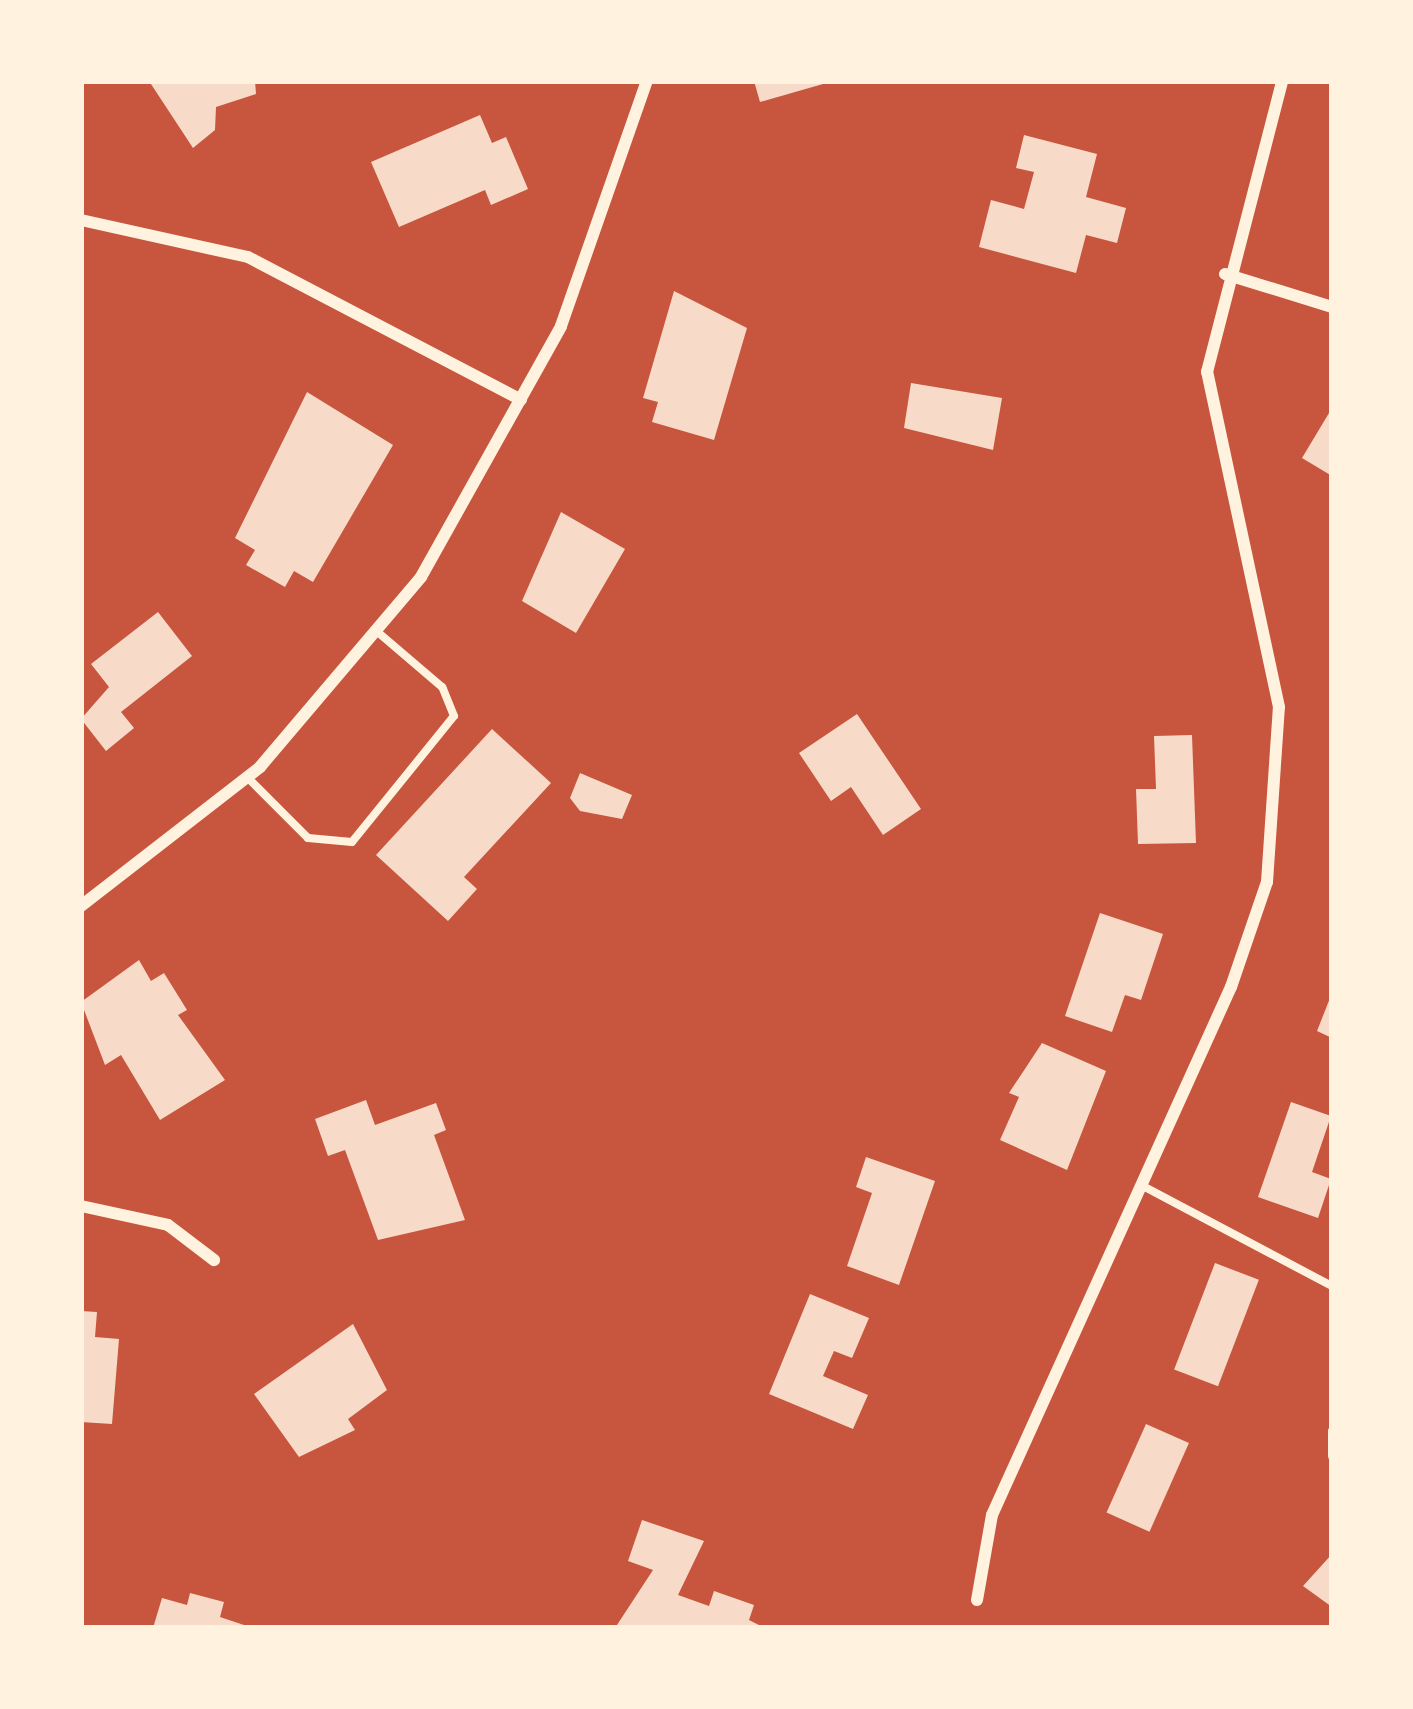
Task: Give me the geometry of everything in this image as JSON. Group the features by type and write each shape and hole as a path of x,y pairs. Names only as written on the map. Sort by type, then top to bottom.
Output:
{"street":[{"path":"81,906 247,777 380,634 521,400 597,246 647,81"},
{"path":"977,1600 992,1515 1245,950 1278,826 1273,671 1210,419 1225,274 1282,81"},
{"path":"81,220 248,257 521,400"},
{"path":"1225,274 1332,307"},
{"path":"81,1206 168,1225 214,1260"}],"lane":[{"path":"247,777 308,838 352,842 454,716 442,686 380,634"},
{"path":"1140,1184 1332,1286"},
{"path":"1332,1431 1324,1451 1332,1456"}],"building":[{"path":"149,81 255,81 256,94 216,107 215,130 193,148"},
{"path":"754,81 830,81 830,82 760,102"},
{"path":"480,115 492,143 506,137 528,189 491,205 485,190 399,227 371,162"},
{"path":"1024,135 1097,154 1086,197 1126,208 1117,243 1086,235 1076,273 979,247 991,200 1024,209 1034,172 1016,168"},
{"path":"674,291 747,328 714,440 652,422 658,402 643,398"},
{"path":"911,383 1002,398 993,450 904,428"},
{"path":"307,392 393,445 313,582 294,571 285,587 246,565 255,550 235,538"},
{"path":"1332,408 1332,476 1302,458"},
{"path":"561,512 625,549 576,633 522,601"},
{"path":"158,612 192,656 121,712 134,728 106,751 81,719 109,687 91,664"},
{"path":"857,714 921,809 883,835 851,787 831,801 799,753"},
{"path":"492,729 551,783 464,877 477,889 448,921 376,855"},
{"path":"1192,735 1196,843 1138,844 1136,789 1156,789 1154,736"},
{"path":"580,773 632,795 622,819 580,811 570,798"},
{"path":"1100,913 1163,934 1141,1000 1125,995 1112,1032 1065,1016"},
{"path":"139,960 151,981 164,973 187,1010 178,1015 225,1080 160,1120 121,1055 105,1065 81,1002"},
{"path":"1332,993 1332,1038 1317,1031"},
{"path":"1042,1043 1106,1071 1067,1170 1000,1140 1019,1097 1009,1093"},
{"path":"366,1100 375,1125 436,1103 446,1130 434,1135 465,1220 378,1240 345,1150 328,1156 315,1119"},
{"path":"1291,1102 1331,1116 1312,1172 1331,1179 1318,1218 1258,1197"},
{"path":"866,1157 935,1181 899,1285 847,1266 872,1193 856,1187"},
{"path":"1215,1263 1259,1280 1218,1386 1174,1369"},
{"path":"810,1294 869,1318 852,1358 834,1351 823,1376 868,1395 853,1429 769,1394"},
{"path":"81,1311 97,1312 95,1337 119,1339 112,1424 81,1422"},
{"path":"353,1324 387,1390 348,1419 355,1430 299,1457 254,1394"},
{"path":"1146,1424 1189,1443 1149,1532 1107,1513"},
{"path":"642,1520 704,1541 678,1595 709,1606 714,1591 754,1605 749,1620 765,1628 615,1628 653,1570 628,1561"},
{"path":"1332,1554 1332,1607 1303,1586"},
{"path":"190,1593 224,1602 220,1617 253,1628 153,1628 162,1598 187,1605"}]}
